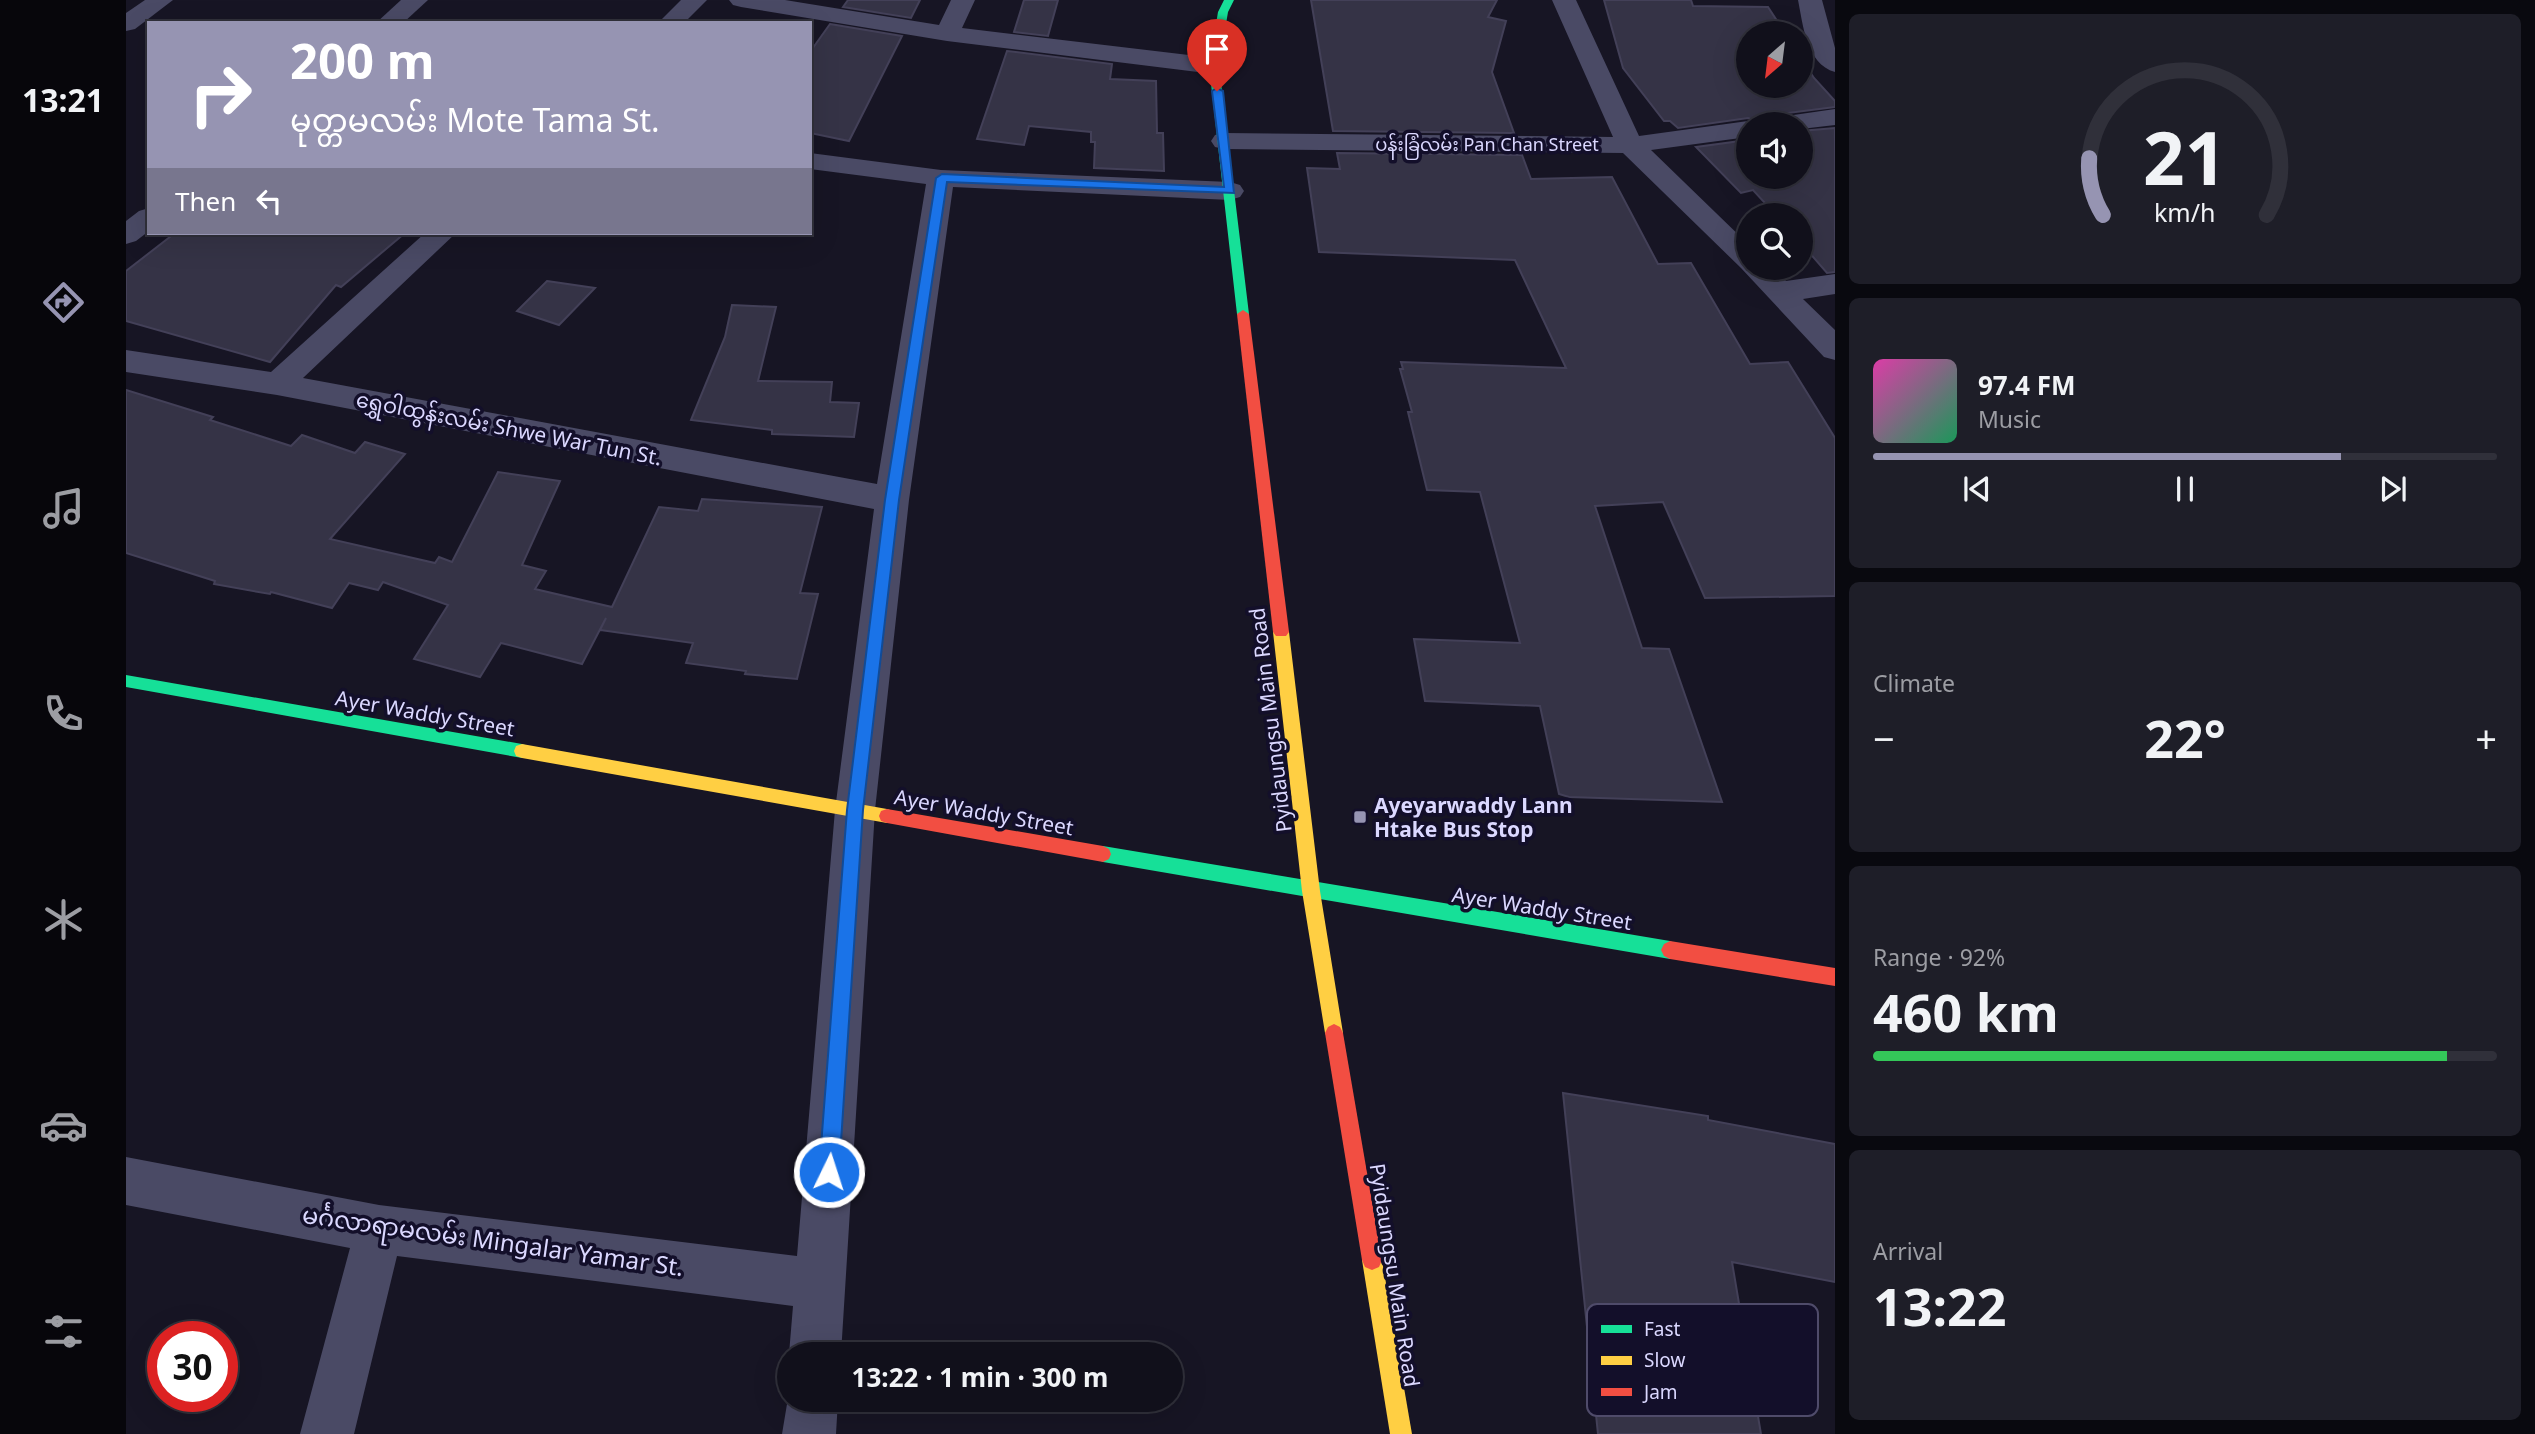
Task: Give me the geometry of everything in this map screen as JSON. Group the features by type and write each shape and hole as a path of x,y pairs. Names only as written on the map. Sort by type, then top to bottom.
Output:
{"main road":[{"name":"Pyidaungsu Main Road","path":"1229,0 1223,12 1214,66 1311,891 1401,1434"},
{"name":"Ayer Waddy Street","path":"128,684 1311,891 1835,977"}],"street":[{"path":"126,24 161,0"},
{"path":"390,21 416,0"},
{"path":"672,21 695,0"},
{"path":"741,0 947,34 1214,66"},
{"path":"947,34 963,0"},
{"path":"1564,0 1630,145 1736,248"},
{"path":"1810,0 1820,45 1835,64"},
{"path":"1813,120 1835,117"},
{"name":"ပန်းခြံလမ်း Pan Chan Street","path":"1224,142 1630,145 1736,131"},
{"path":"812,161 942,178 1230,191"},
{"path":"816,1342 855,810 892,500 942,178"},
{"path":"126,235 147,218"},
{"path":"277,384 440,235"},
{"path":"1768,280 1835,349"},
{"path":"1781,292 1835,284"},
{"name":"ရွှေဝါထွန်းလမ်း Shwe War Tun St.","path":"126,361 277,384 892,500"},
{"name":"မင်္ဂလာရာမလမ်း Mingalar Yamar St.","path":"126,1181 379,1229 821,1284"},
{"path":"327,1434 379,1229"},
{"path":"809,1434 811,1412"}],"building":[{"path":"848,0 920,0 911,18 843,7"},
{"path":"1024,0 1058,0 1048,36 1014,32"},
{"path":"1311,0 1497,0 1488,17 1506,21 1492,72 1514,133 1333,131"},
{"path":"1604,0 1691,0 1693,6 1768,7 1777,21 1736,21 1736,98 1813,98 1813,76 1835,101 1835,107 1796,112 1736,112 1736,120 1678,128 1670,121 1664,121 1623,68"},
{"path":"830,24 902,36 849,141 812,133 812,49"},
{"path":"1007,51 1112,64 1110,79 1156,81 1157,133 1163,133 1164,171 1094,168 1095,142 1091,142 1091,132 1029,126 1024,145 977,139"},
{"path":"1835,128 1835,272 1827,273 1813,257 1813,203 1765,203 1753,190 1741,193 1737,189 1813,189 1813,130"},
{"path":"1736,142 1736,188 1696,147"},
{"path":"1337,153 1522,155 1531,179 1612,177 1658,264 1691,263 1750,364 1788,362 1835,438 1835,596 1705,598 1663,502 1595,506 1642,648 1669,649 1722,802 1569,797 1559,794 1540,706 1425,701 1414,639 1520,643 1480,492 1427,490 1408,412 1412,412 1400,369 1403,369 1401,362 1566,368 1515,260 1319,252 1307,168 1340,169"},
{"path":"172,235 403,235 341,287 336,285 270,362 126,321 126,271"},
{"path":"547,281 595,288 559,325 517,311"},
{"path":"732,305 776,307 758,381 832,382 830,402 859,403 854,437 772,434 772,430 691,420 725,337"},
{"path":"126,390 213,417 210,420 291,446 302,435 355,453 365,442 405,454 330,539 435,563 439,557 452,562 498,472 560,481 522,565 546,571 535,589 612,607 659,507 698,511 702,499 822,507 800,593 818,594 797,679 745,674 746,671 686,663 693,643 600,630 606,618 582,664 501,643 480,677 414,659 448,605 383,582 378,590 349,583 332,608 271,592 270,594 214,584 215,581 126,553"},
{"path":"1563,1093 1708,1116 1708,1120 1835,1144 1835,1282 1732,1262 1739,1304 1587,1304 1587,1327"},
{"path":"1596,1416 1758,1416 1761,1434 1598,1434"}],"traffic: fast":[{"path":"1229,0 1223,12 1214,66 1243,314"},
{"path":"126,681 522,751"},
{"path":"1103,854 1670,950"}],"traffic: slow":[{"path":"1281,632 1311,891 1334,1033"},
{"path":"522,751 887,816"},
{"path":"1372,1260 1401,1434"}],"traffic: jam":[{"path":"1243,314 1281,632"},
{"path":"887,816 1103,854"},
{"path":"1670,950 1835,977"},
{"path":"1334,1033 1372,1260"}],"place":[{"name":"Ayeyarwaddy Lann Htake Bus Stop","path":"1360,817"}],"route":[{"path":"829,1172 855,810 892,500 942,178 1230,191 1217,91"}]}
